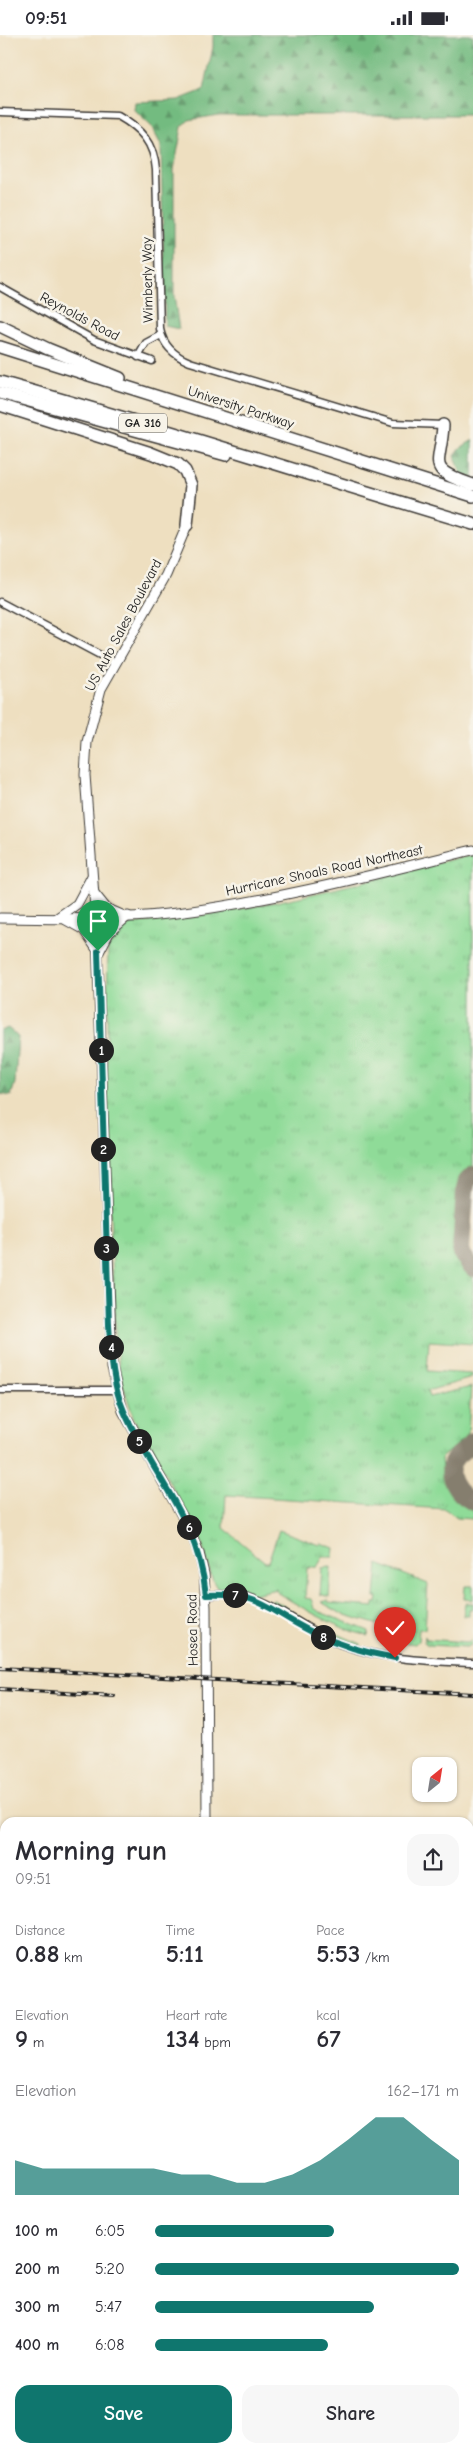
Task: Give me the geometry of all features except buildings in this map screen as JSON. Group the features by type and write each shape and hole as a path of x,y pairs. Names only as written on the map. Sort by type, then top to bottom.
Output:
{"highway":[{"path":"0,326 48,349 210,413"},
{"name":"University Parkway","path":"0,347 473,495"},
{"name":"GA 316","path":"0,382 235,450 284,468 473,524"},
{"path":"0,393 242,460 284,468"},
{"path":"0,405 151,453 178,464 185,471 191,485 187,525"},
{"path":"443,425 437,456 438,465 447,475 473,485"}],"street":[{"name":"Wimberly Way","path":"0,113 118,117 131,124 144,135 153,150 157,174 161,335 172,351 190,362 393,423 443,425"},
{"name":"Reynolds Road","path":"0,287 94,340 152,361"},
{"path":"138,357 146,343 161,335"},
{"name":"US Auto Sales Boulevard","path":"95,918 85,775 86,742 101,689 166,575 187,525"},
{"path":"0,602 115,663"},
{"name":"Hurricane Shoals Road Northeast","path":"0,918 95,918 175,913 265,899 473,850"},
{"path":"92,875 77,904 60,918 84,930 98,953 110,933 127,917 106,908 93,893"},
{"name":"Hosea Road","path":"95,918 98,953 109,1325 112,1368 117,1391 133,1429 189,1528 199,1553 206,1595 207,1817"},
{"path":"0,1390 117,1391"},
{"path":"206,1595 242,1595 254,1599 326,1639 366,1653 395,1658 473,1663"}],"green space":[{"path":"213,35 473,35 473,115 219,115 189,120 182,127 174,170 174,296 179,329 165,326 161,145 151,126 134,110 135,102 178,100 204,90 213,47"},
{"path":"473,440 473,479 461,474 455,456 460,448"},
{"path":"473,854 473,1166 459,1178 454,1256 473,1277 473,1344 429,1341 427,1371 472,1374 472,1378 427,1391 429,1397 471,1387 468,1434 441,1458 446,1481 459,1500 473,1509 473,1519 457,1518 445,1509 226,1495 224,1528 265,1562 268,1562 279,1530 320,1545 321,1543 334,1548 333,1557 323,1557 317,1567 307,1568 305,1598 311,1599 314,1608 320,1612 369,1631 368,1636 321,1618 276,1592 276,1589 254,1594 217,1588 213,1581 200,1537 134,1419 120,1376 116,1340 106,1128 108,946 111,938 116,933 135,924 237,910 277,902"},
{"path":"8,1028 18,1037 15,1083 11,1096 0,1094 0,1031"},
{"path":"378,1564 428,1584 425,1629 419,1629 418,1641 415,1644 379,1639 377,1636 381,1633 382,1626 342,1614 321,1602 328,1600 328,1603 374,1607 378,1597 375,1597"},
{"path":"331,1567 329,1597 320,1594 322,1568"},
{"path":"465,1586 473,1586 473,1600 464,1599"},
{"path":"274,1600 313,1624 361,1644 361,1646 319,1631 270,1601"},
{"path":"465,1603 473,1603 473,1609 469,1609 469,1616 463,1616"},
{"path":"425,1636 426,1639 467,1642 472,1640 471,1645 467,1647 428,1645 424,1642"}],"taxiway":[{"path":"473,1175 467,1181 465,1189 461,1249 463,1256 473,1268"},
{"path":"473,1441 456,1457 452,1463 451,1470 451,1477 457,1489 473,1502"}],"railway":[{"path":"0,1668 473,1694"},
{"path":"0,1689 114,1696"}],"route":[{"path":"98,951 109,1325 112,1368 123,1411 189,1528 199,1553 206,1595 242,1595 249,1597 265,1603 326,1639 375,1655 395,1658"}]}
